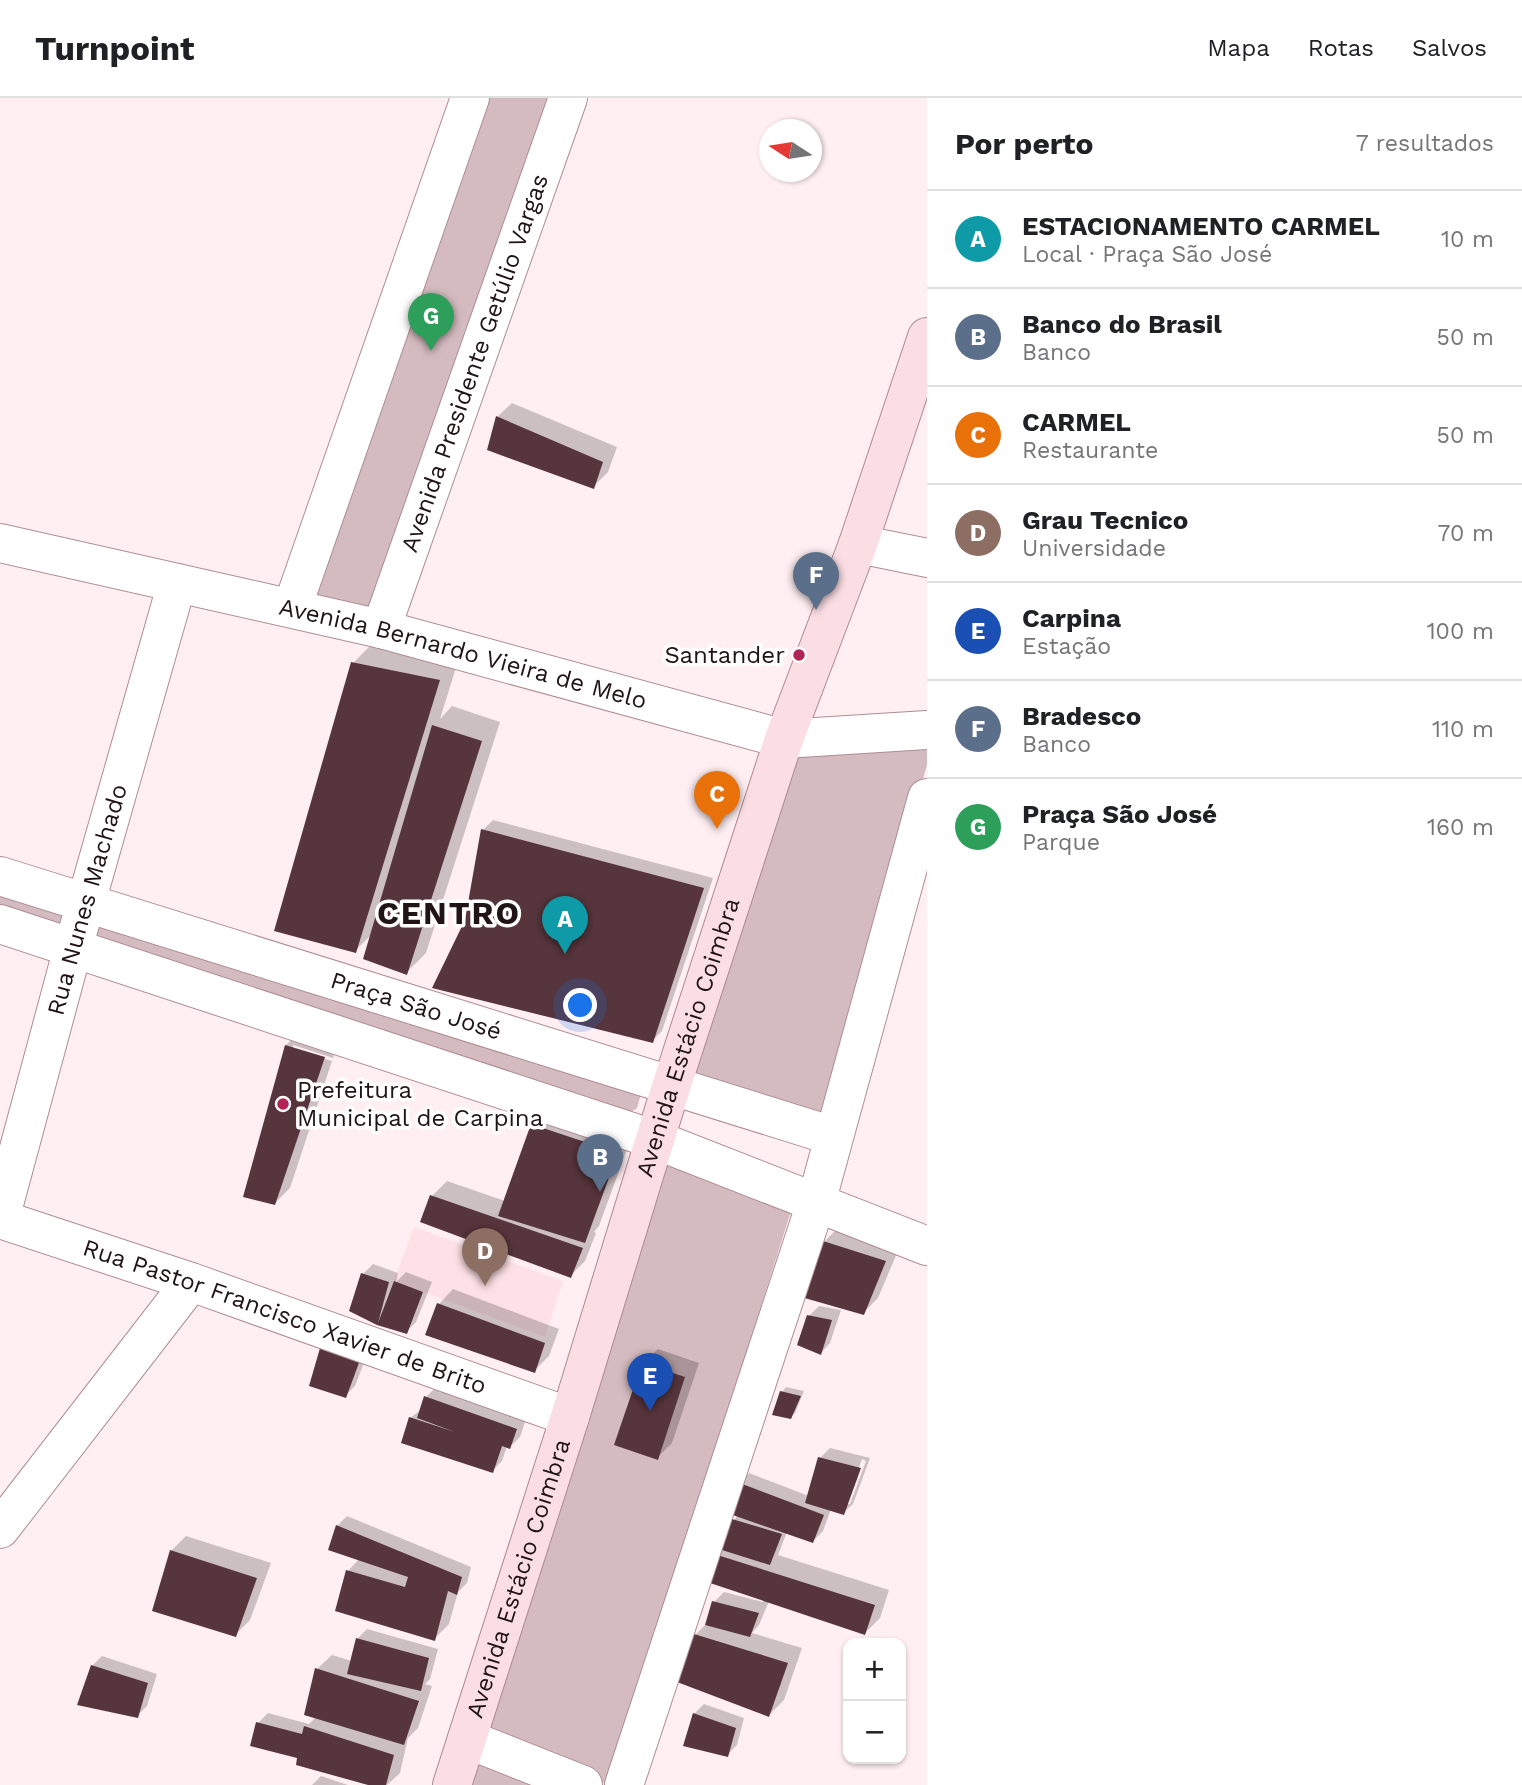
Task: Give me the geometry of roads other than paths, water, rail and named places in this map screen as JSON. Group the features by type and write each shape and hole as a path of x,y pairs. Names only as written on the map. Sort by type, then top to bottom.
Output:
{"main road":[{"name":"Avenida Estácio Coimbra","path":"452,1785 672,1084 785,739 858,544 927,337"}],"street":[{"path":"292,608 470,98"},
{"name":"Avenida Presidente Getúlio Vargas","path":"381,629 568,98"},
{"name":"Avenida Bernardo Vieira de Melo","path":"0,543 381,629 785,739 927,730"},
{"path":"858,544 927,558"},
{"name":"Rua Nunes Machado","path":"0,1219 73,948 177,583"},
{"path":"624,1785 816,1203 927,798"},
{"path":"4,926 12,879"},
{"name":"Praça São José","path":"12,879 833,1136"},
{"name":"Praça São José","path":"4,926 656,1140 927,1246"},
{"name":"Rua Pastor Francisco Xavier de Brito","path":"0,1219 191,1282 570,1416"},
{"path":"0,1529 191,1282"},
{"path":"467,1739 583,1785"}],"place":[{"name":"Praça São José","path":"431,351"},
{"name":"Bradesco","path":"816,610"},
{"name":"Santander","path":"799,655"},
{"name":"CARMEL","path":"717,829"},
{"name":"ESTACIONAMENTO CARMEL","path":"565,954"},
{"name":"Prefeitura Municipal de Carpina","path":"283,1104"},
{"name":"Banco do Brasil","path":"600,1192"},
{"name":"Grau Tecnico","path":"485,1286"},
{"name":"Carpina","path":"650,1411"}],"district":[{"name":"CENTRO","path":"449,913"}]}
